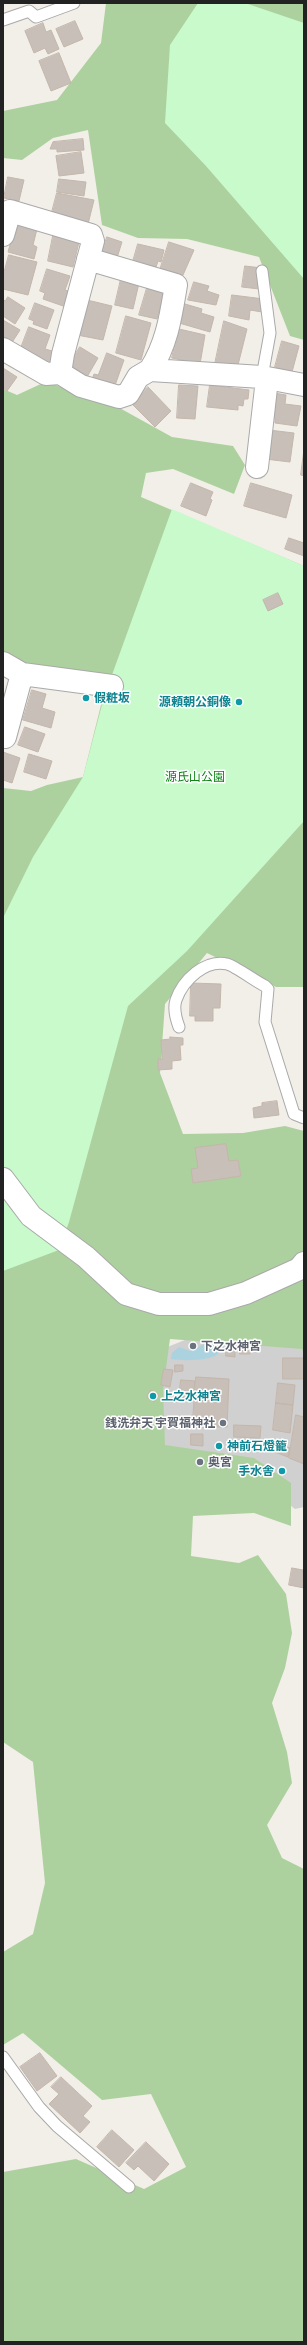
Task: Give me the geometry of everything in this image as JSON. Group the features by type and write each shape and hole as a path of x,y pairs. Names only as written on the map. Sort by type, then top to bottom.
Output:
{"street":[{"path":"3,235 10,211 91,235 93,241 63,354 60,373"},
{"path":"3,349 46,374 60,373 81,386 119,397 128,394 138,377 150,370 160,355 169,323 176,285 88,259"},
{"path":"150,370 264,378 304,385"},
{"path":"257,467 264,378"},
{"path":"3,663 22,674 112,686"},
{"path":"3,736 5,737 22,674"},
{"path":"3,1179 31,1216 86,1257 126,1294 159,1304 209,1304 246,1293 299,1269 304,1263"}],"lane":[{"path":"3,20 29,11 36,17 74,3"},
{"path":"262,271 270,333 264,378"},
{"path":"179,1027 175,1015 176,1001 192,977 208,964 229,964 265,986 268,989 265,1022 270,1043 294,1114 304,1118"},
{"path":"3,2057 39,2107 57,2126 129,2187"}],"shaded area":[{"name":"銭洗弁天 宇賀福神社","path":"202,1333 304,1345 304,1507 295,1509 231,1459 169,1460 137,1385 165,1348"}],"green space":[{"path":"106,3 304,3 304,340 290,336 259,257 187,239 138,238 102,225 88,130 53,138 22,160 3,158 3,111 57,100 101,43"},
{"path":"198,3 245,3 304,23 304,279 206,166 165,123 170,45"},
{"path":"45,382 107,401 172,437 233,446 245,465 234,494 173,469 146,473 141,497 304,566 304,987 276,987 207,953 165,1004 160,1073 183,1134 243,1133 285,1126 304,1131 304,1354 302,1349 170,1339 163,1390 165,1445 254,1458 291,1483 291,1526 254,1513 193,1516 191,1556 239,1563 258,1555 286,1594 292,1633 285,1668 272,1703 287,1752 292,1783 267,1825 282,1858 304,1869 304,2342 3,2342 3,2172 76,2159 144,2189 186,2167 151,2094 102,2100 23,2033 3,2045 3,1952 33,1934 45,1883 33,1762 3,1742 3,788 31,791 47,785 83,777 103,697 92,687 3,660 3,389 17,395"},
{"name":"源氏山公園","path":"172,509 304,566 304,821 187,951 128,1006 69,1222 59,1250 3,1271 3,918 33,857 83,777 104,697"}],"water":[{"path":"207,1343 216,1345 218,1354 202,1359 171,1359 172,1353 179,1347 190,1351"}],"building":[{"path":"75,21 83,39 64,47 56,29"},
{"path":"43,23 46,32 51,30 59,49 48,54 45,48 34,53 25,31"},
{"path":"59,53 71,83 51,91 39,61"},
{"path":"83,139 84,150 57,152 57,149 50,149 53,142"},
{"path":"81,152 84,173 59,176 56,156"},
{"path":"8,177 24,180 19,201 4,198"},
{"path":"59,179 86,182 84,196 57,192"},
{"path":"57,193 94,200 88,224 52,212"},
{"path":"19,220 38,225 33,245 37,247 34,259 8,252"},
{"path":"53,236 79,242 73,267 48,261"},
{"path":"107,237 122,242 116,261 101,256"},
{"path":"169,242 194,250 183,275 169,271 167,276 159,273"},
{"path":"138,244 164,250 161,262 158,261 153,270 132,265"},
{"path":"9,255 37,262 28,295 3,289 3,276"},
{"path":"245,266 262,268 259,289 242,287"},
{"path":"47,269 70,276 65,290 71,292 69,308 43,299 45,293 40,291"},
{"path":"121,279 139,283 133,309 115,305"},
{"path":"194,282 209,286 207,291 219,295 216,305 188,300"},
{"path":"147,288 164,292 157,319 139,315"},
{"path":"232,295 264,299 262,312 250,310 249,320 229,316"},
{"path":"8,297 25,308 15,324 3,316 3,299 5,301"},
{"path":"87,300 112,306 103,340 77,335"},
{"path":"35,303 54,310 47,329 33,324 34,321 29,319"},
{"path":"185,304 202,309 201,313 214,317 210,332 179,323"},
{"path":"126,316 151,323 141,360 116,353"},
{"path":"3,320 20,330 11,344 3,340"},
{"path":"224,321 247,329 237,369 215,364"},
{"path":"29,327 50,335 45,349 56,352 51,365 19,353"},
{"path":"179,329 205,335 200,364 172,358"},
{"path":"282,341 299,346 292,372 275,367"},
{"path":"80,347 98,358 87,377 68,366"},
{"path":"107,353 124,360 113,391 91,383 94,374 98,375"},
{"path":"3,368 17,377 7,391 3,388"},
{"path":"179,385 198,386 195,419 177,418"},
{"path":"210,385 249,390 248,399 244,399 243,406 238,405 238,410 207,407"},
{"path":"148,387 171,411 155,427 131,403"},
{"path":"274,393 286,395 285,404 301,406 297,426 275,423 275,418 271,417"},
{"path":"269,430 294,433 290,462 265,459"},
{"path":"304,450 304,476 301,475"},
{"path":"191,483 213,492 210,499 212,500 206,516 181,506"},
{"path":"251,483 292,495 286,518 244,506"},
{"path":"289,538 304,543 304,556 285,549"},
{"path":"278,593 283,604 268,611 263,600"},
{"path":"32,690 46,694 42,708 55,712 51,728 23,720"},
{"path":"25,727 45,734 38,752 18,745"},
{"path":"3,752 20,758 12,783 3,780"},
{"path":"29,754 52,761 46,779 24,772"},
{"path":"191,983 221,984 220,1008 213,1008 213,1021 195,1021 195,1016 190,1016"},
{"path":"170,1037 183,1038 183,1045 180,1045 181,1060 172,1061 172,1069 158,1070 158,1059 162,1059 161,1040 170,1039"},
{"path":"277,1101 279,1115 254,1118 253,1108 262,1106 262,1103"},
{"path":"226,1144 229,1161 238,1160 241,1176 193,1183 191,1169 198,1168 195,1148"},
{"path":"227,1346 235,1346 235,1357 226,1356"},
{"path":"240,1346 251,1346 250,1354 240,1354"},
{"path":"283,1358 304,1358 304,1379 283,1379"},
{"path":"175,1365 183,1365 183,1371 175,1372"},
{"path":"164,1369 173,1370 170,1387 161,1385"},
{"path":"196,1377 229,1379 227,1427 202,1427 202,1422 193,1421"},
{"path":"181,1380 195,1381 193,1398 179,1398"},
{"path":"278,1383 295,1385 293,1405 276,1403"},
{"name":"上之水神宮","path":"151,1390 159,1395 154,1402 147,1397"},
{"path":"276,1403 293,1405 290,1433 273,1430"},
{"path":"296,1415 304,1417 304,1464 289,1458"},
{"path":"234,1425 261,1426 260,1438 234,1437"},
{"path":"191,1434 203,1434 203,1446 191,1445"},
{"path":"274,1441 290,1448 288,1457 272,1451"},
{"path":"292,1568 303,1570 304,1588 289,1585"},
{"path":"40,2053 57,2076 37,2091 20,2067"},
{"path":"61,2077 92,2106 83,2116 90,2122 80,2133 49,2104 59,2094 51,2087"},
{"path":"112,2130 134,2150 119,2167 97,2147"},
{"path":"146,2142 169,2164 154,2181 138,2166 134,2170 126,2163"}],"place":[{"name":"假粧坂","path":"86,698"},
{"name":"源頼朝公銅像","path":"239,702"},
{"name":"下之水神宮","path":"193,1346"},
{"name":"上之水神宮","path":"153,1396"},
{"name":"銭洗弁天 宇賀福神社","path":"223,1423"},
{"name":"神前石燈籠","path":"219,1446"},
{"name":"奥宮","path":"200,1462"},
{"name":"手水舎","path":"282,1471"}]}
